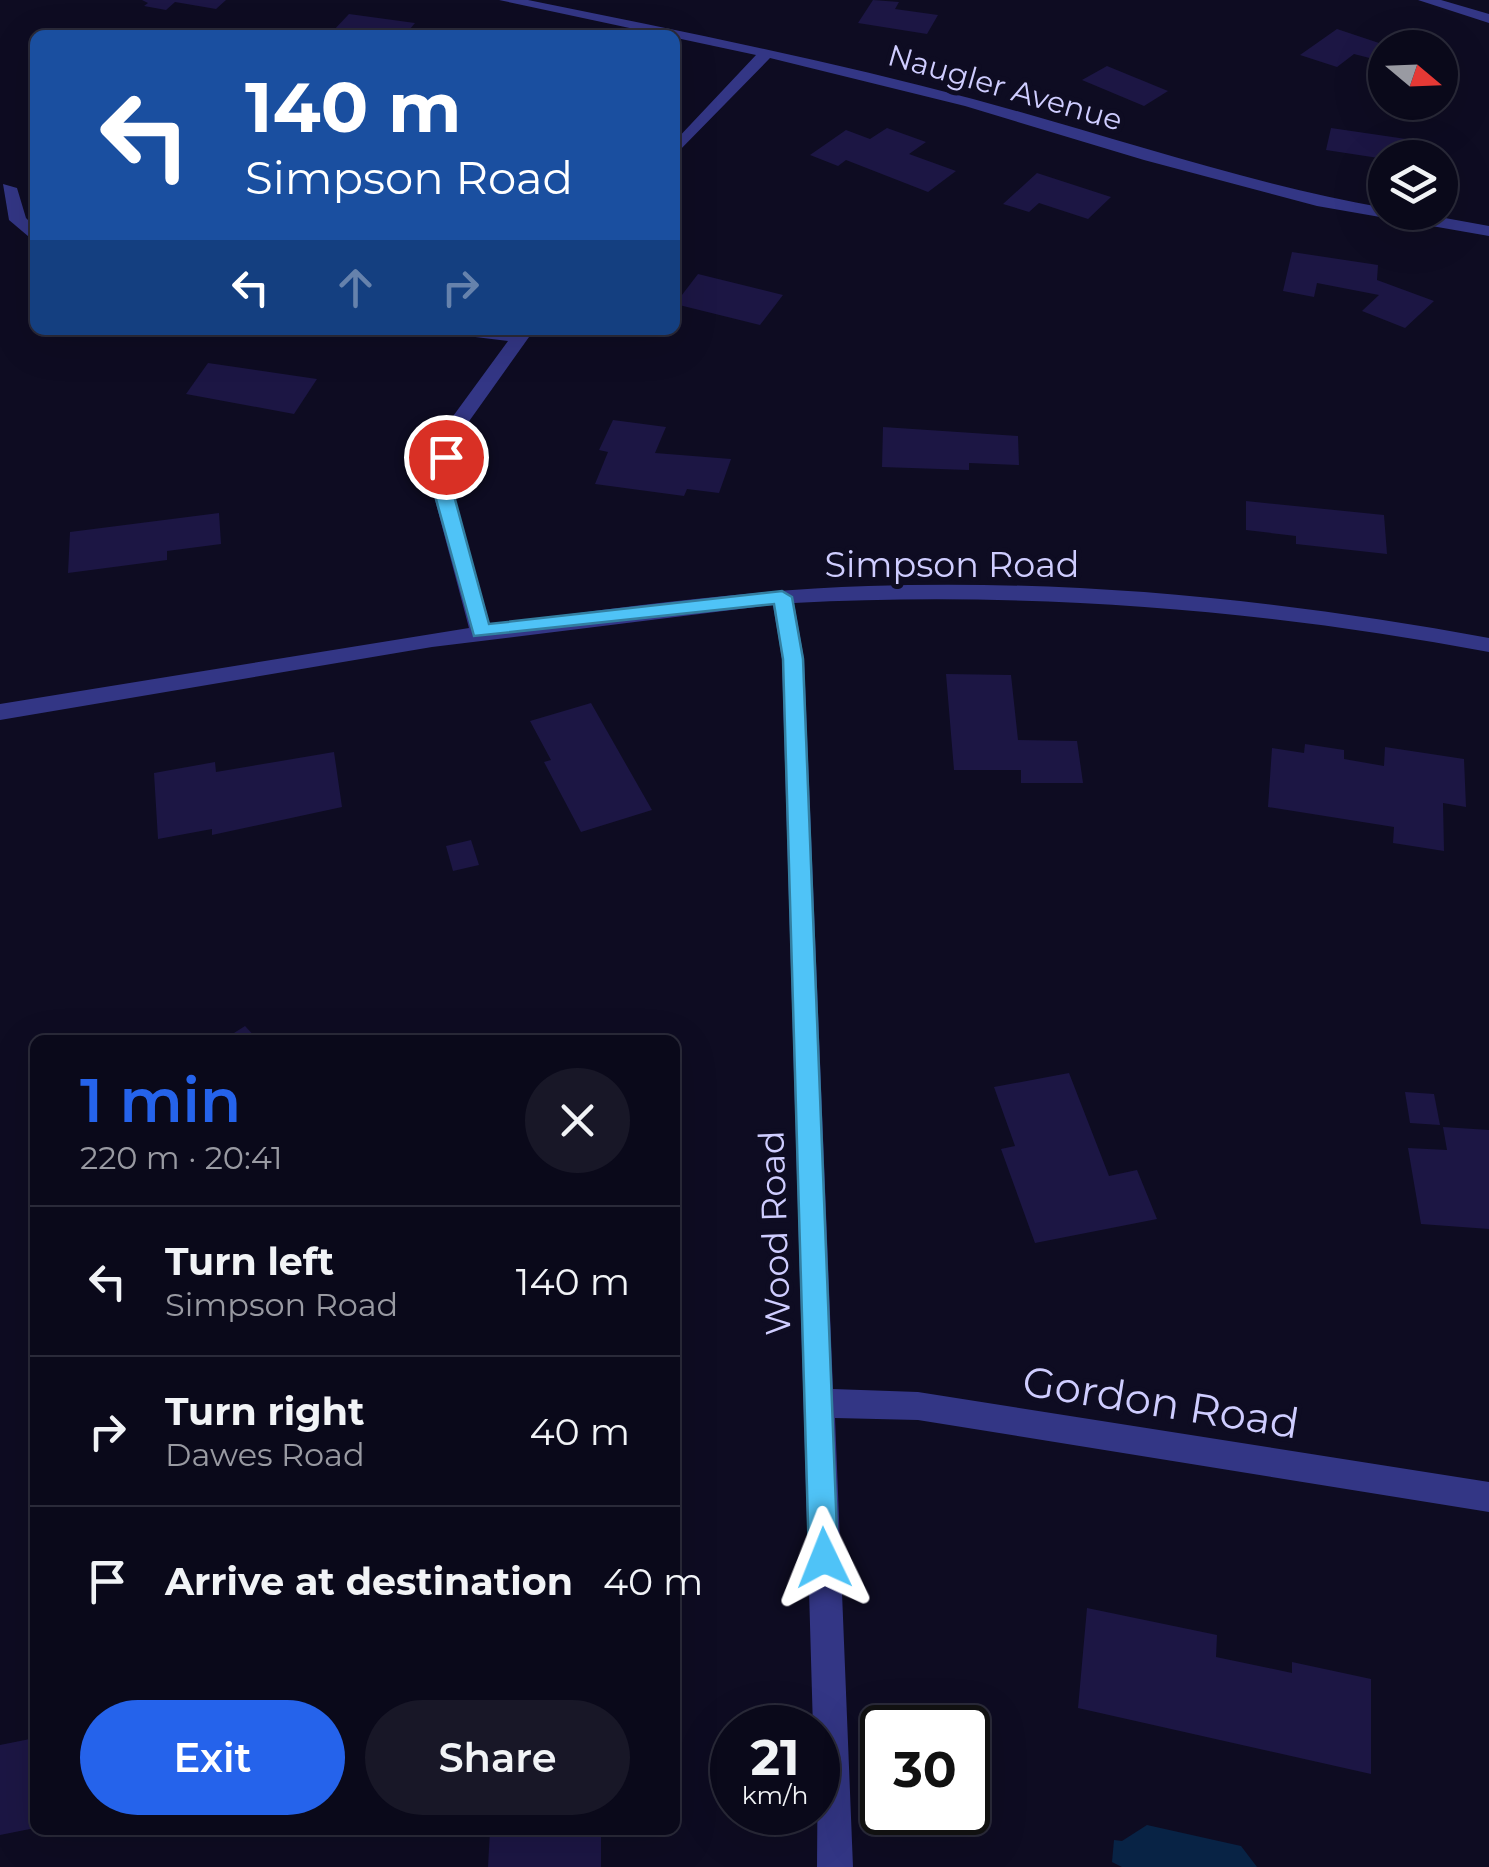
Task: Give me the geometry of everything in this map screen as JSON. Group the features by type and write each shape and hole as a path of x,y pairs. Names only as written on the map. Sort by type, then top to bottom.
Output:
{"street":[{"name":"Naugler Avenue","path":"506,0 654,30"},
{"path":"1425,0 1489,19"},
{"name":"Naugler Avenue","path":"680,35 970,103 1150,158 1317,201 1489,231"},
{"path":"680,145 767,53"},
{"path":"9,188 18,220 30,232"},
{"path":"481,631 440,481 450,434 521,335"},
{"name":"Simpson Road","path":"0,712 481,631 782,597 937,593 1148,602 1363,622 1489,646"},
{"name":"Wood Road","path":"782,597 793,659 834,1867"},
{"name":"Gordon Road","path":"818,1403 918,1406 1489,1497"}],"water":[{"path":"1147,1825 1241,1846 1257,1867 1122,1867 1112,1862 1114,1840 1122,1841"}],"building":[{"path":"142,0 226,0 216,9 175,2 166,10 144,6 148,3"},
{"path":"873,0 899,2 895,9 938,15 927,34 858,23"},
{"path":"349,14 415,23 409,30 334,30"},
{"path":"1337,29 1368,39 1368,58 1354,54 1337,67 1300,55"},
{"path":"1107,66 1168,91 1144,106 1082,80"},
{"path":"887,128 926,142 909,154 956,171 928,192 846,160 838,166 810,155 846,130 870,139"},
{"path":"1331,128 1413,140 1368,140 1368,156 1326,150"},
{"path":"1037,173 1111,197 1088,219 1039,203 1029,212 1003,204"},
{"path":"1292,252 1378,265 1377,280 1434,301 1405,328 1362,311 1379,295 1317,283 1314,297 1283,291"},
{"path":"698,274 783,295 760,325 680,305 680,297"},
{"path":"208,363 317,379 294,414 186,394"},
{"path":"613,420 666,427 655,453 731,459 719,493 687,489 684,496 595,484 608,452 599,450"},
{"path":"883,427 1018,436 1019,465 969,463 969,470 882,467"},
{"path":"1246,501 1384,515 1387,554 1296,544 1296,536 1246,530"},
{"path":"219,513 221,544 167,551 167,560 68,573 70,532"},
{"path":"946,674 1011,675 1018,740 1077,741 1083,783 1021,783 1021,770 954,770"},
{"path":"591,703 652,810 581,832 544,762 551,760 530,721"},
{"path":"1305,744 1344,750 1344,759 1384,766 1385,747 1464,759 1466,807 1443,803 1444,851 1393,843 1394,827 1268,807 1272,748 1304,753"},
{"path":"334,752 342,807 212,835 212,829 158,839 154,773 215,762 216,772"},
{"path":"471,840 479,865 453,871 446,846"},
{"path":"245,1026 253,1035 231,1035"},
{"path":"1069,1073 1109,1176 1137,1170 1157,1219 1035,1243 1001,1149 1015,1146 994,1087"},
{"path":"1405,1092 1434,1094 1440,1125 1410,1123"},
{"path":"1443,1127 1489,1130 1489,1229 1421,1224 1408,1148 1447,1150"},
{"path":"1087,1608 1217,1635 1216,1657 1292,1673 1292,1662 1371,1679 1371,1774 1078,1708"},
{"path":"30,1739 30,1829 0,1835 0,1745"},
{"path":"490,1835 618,1835 601,1836 601,1867 488,1867"}],"route":[{"path":"446,457 440,481 481,631 782,597 793,659 824,1558"}]}
